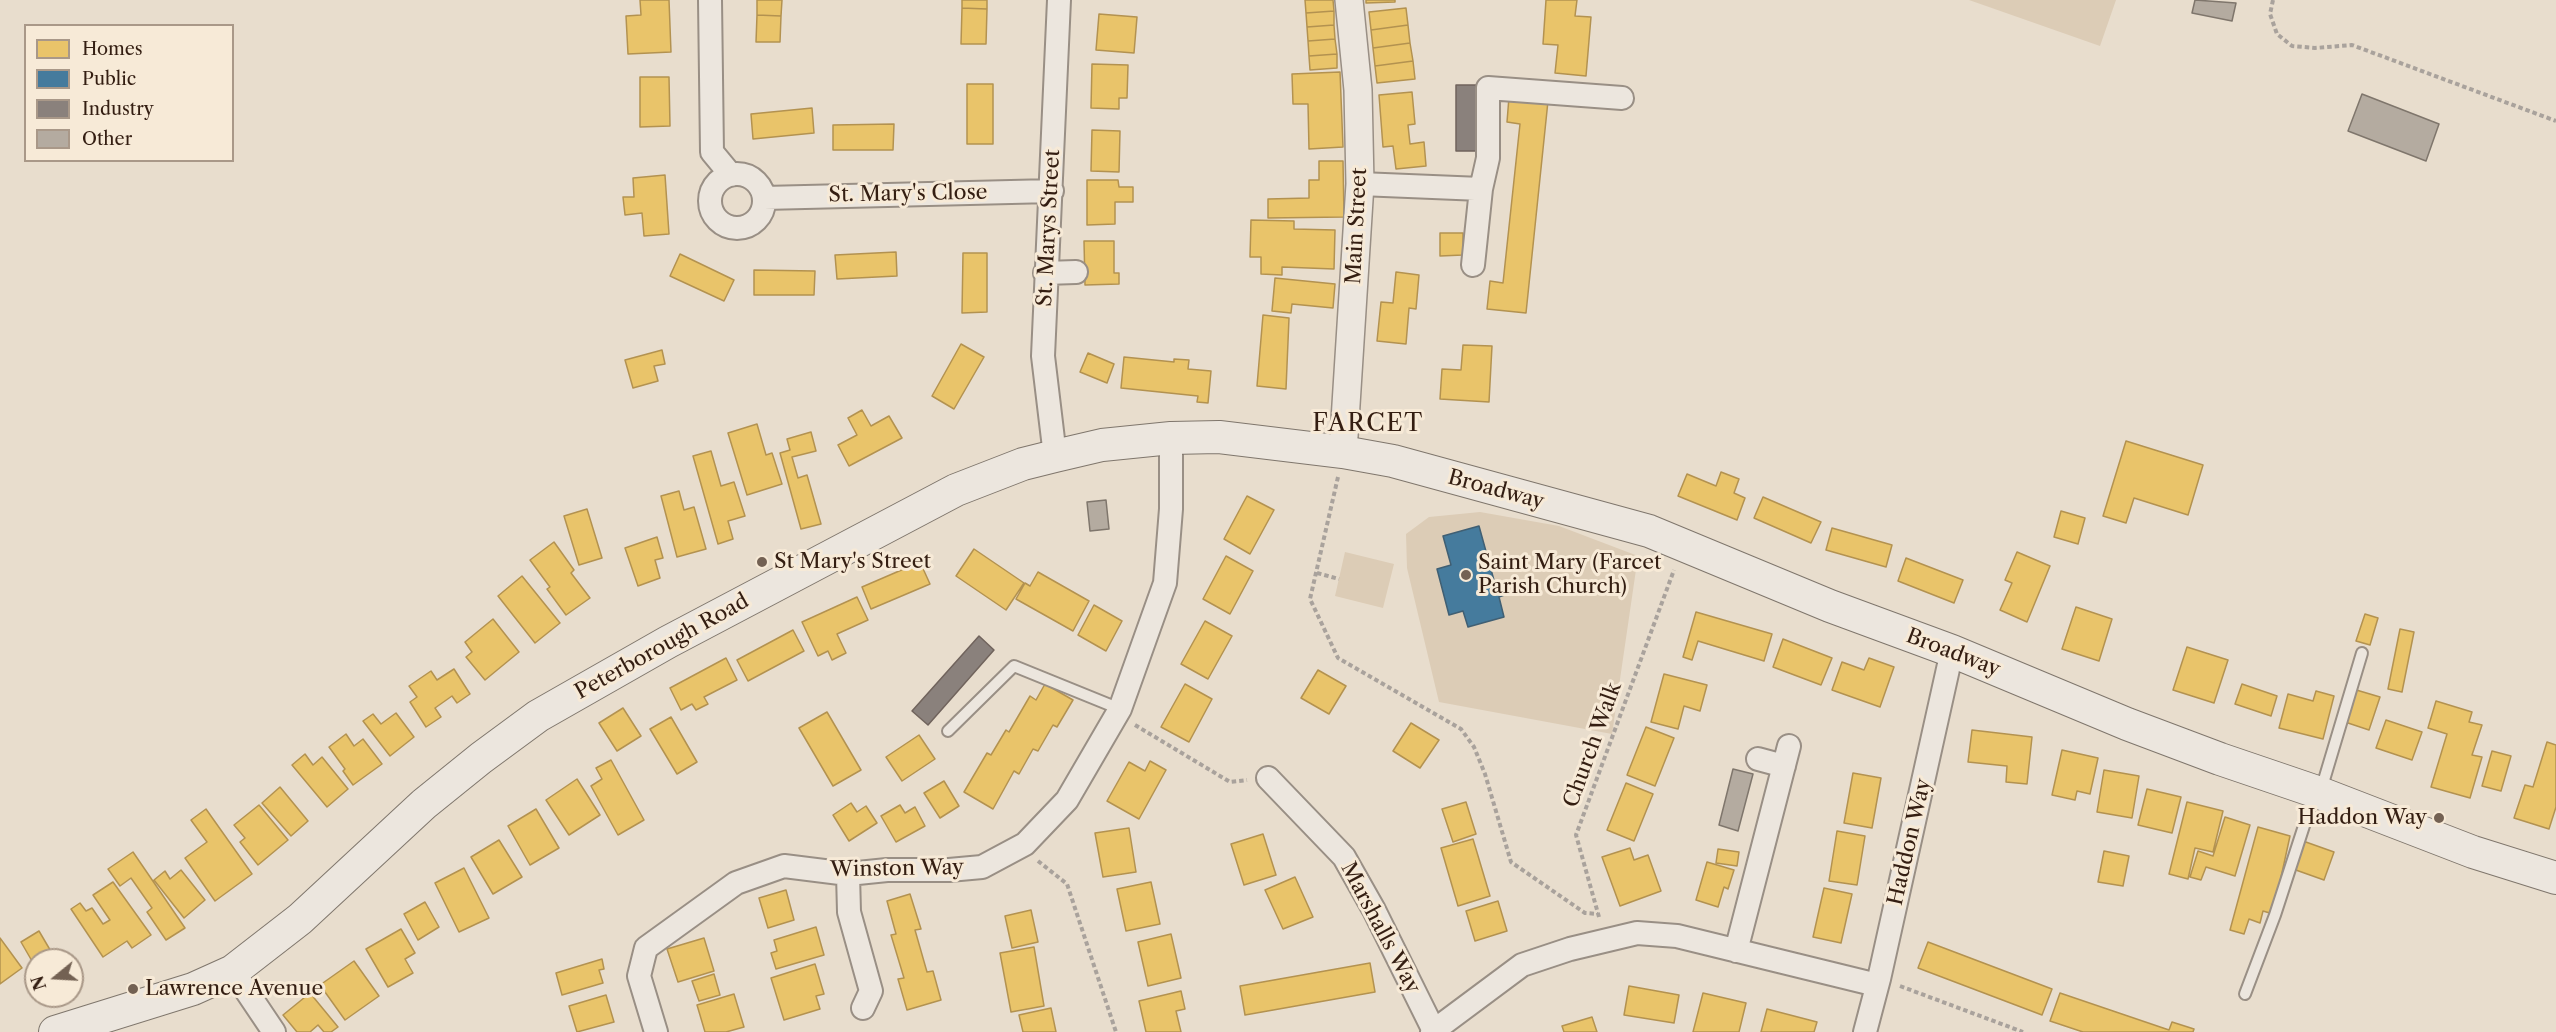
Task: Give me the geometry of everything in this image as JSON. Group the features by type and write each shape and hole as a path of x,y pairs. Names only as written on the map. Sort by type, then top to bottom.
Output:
{"main road":[{"name":"Peterborough Road","path":"55,1032 193,989 233,971 300,919 424,804 538,716 659,647 956,490 1023,464 1055,456 1102,445 1172,438 1219,437 1341,461"},
{"name":"Broadway","path":"1341,461 1393,461 1649,531 1830,606 1952,651 2127,724 2473,852 2556,878"}],"street":[{"path":"710,0 712,152 731,175"},
{"name":"St. Marys Street","path":"1055,456 1042,356 1045,273 1052,191 1059,0"},
{"name":"Main Street","path":"1341,461 1360,184 1358,90 1349,0"},
{"path":"1473,265 1481,189 1488,158 1488,88 1622,98"},
{"path":"740,174 756,182 764,198 761,215 755,222 739,228 722,224 711,210 712,192 722,178 731,175 740,174"},
{"path":"1360,184 1481,189"},
{"name":"St. Mary's Close","path":"764,198 1052,191"},
{"path":"1045,273 1076,272"},
{"name":"Winston Way","path":"656,1032 639,976 646,948 736,883 784,866 848,874 887,870 949,870 982,867 1030,851 1067,800 1119,711 1166,583 1172,509 1172,438"},
{"name":"Haddon Way","path":"1865,1032 1952,651"},
{"path":"1736,951 1786,756 1758,759"},
{"name":"Marshalls Way","path":"1268,778 1344,857 1374,910 1433,1031 1522,965 1570,949 1637,933 1677,936 1878,982"},
{"path":"848,874 849,912 871,991 863,1008"},
{"path":"233,971 274,1032"}],"lane":[{"path":"2245,994 2318,793 2362,653"},
{"path":"948,731 1014,666 1119,711"}],"path":[{"path":"2273,0 2270,14 2277,34 2292,46 2315,48 2352,45 2556,121"},
{"path":"1341,461 1310,599 1338,658 1461,729 1474,747 1485,774 1511,862 1585,913 1598,914"},
{"name":"Church Walk","path":"1606,940 1576,835 1676,563"},
{"path":"1317,573 1339,579"},
{"path":"1119,711 1230,782 1268,778"},
{"path":"1030,851 1067,884 1116,1032"},
{"path":"1878,982 2023,1032"}],"shaded area":[{"path":"1969,0 2116,0 2100,46"},
{"path":"1480,512 1559,526 1638,556 1612,734 1439,702 1407,568 1406,534 1429,517"},
{"path":"1345,552 1394,564 1383,608 1335,596"}],"building: Homes":[{"path":"640,0 669,0 671,52 628,54 626,16 641,15"},
{"path":"757,0 782,0 781,16 757,15"},
{"path":"962,0 987,0 987,9 962,8"},
{"path":"1305,0 1333,0 1334,11 1306,13"},
{"path":"1366,0 1395,0 1395,2 1366,3"},
{"path":"1546,0 1577,0 1575,16 1591,17 1586,76 1555,73 1558,45 1543,44"},
{"path":"962,8 987,9 986,44 961,44"},
{"path":"1406,8 1408,25 1371,30 1369,12"},
{"path":"1334,11 1334,25 1307,27 1306,13"},
{"path":"1099,14 1137,17 1134,53 1096,50"},
{"path":"757,15 781,16 780,42 756,42"},
{"path":"1334,25 1335,39 1308,41 1307,27"},
{"path":"1408,25 1410,43 1373,48 1371,30"},
{"path":"1335,39 1337,54 1309,56 1308,41"},
{"path":"1410,43 1413,61 1375,66 1373,48"},
{"path":"1337,54 1337,68 1310,70 1309,56"},
{"path":"1413,61 1415,79 1377,83 1375,66"},
{"path":"1092,64 1128,65 1127,98 1119,98 1119,109 1091,108"},
{"path":"1340,72 1343,147 1309,149 1308,104 1293,104 1292,74"},
{"path":"640,77 669,77 670,126 640,127"},
{"path":"967,84 993,84 993,144 967,144"},
{"path":"1412,92 1415,124 1408,125 1410,144 1424,142 1426,166 1396,169 1393,146 1383,147 1379,95"},
{"path":"1509,97 1548,101 1526,313 1487,309 1490,281 1503,283 1520,124 1507,122"},
{"path":"812,108 814,133 753,139 751,114"},
{"path":"894,124 893,150 833,150 833,125"},
{"path":"1092,130 1120,131 1119,172 1091,171"},
{"path":"1319,161 1343,161 1344,217 1268,218 1268,199 1309,198 1309,180 1319,180"},
{"path":"665,175 669,234 644,236 642,213 625,215 623,197 634,197 633,178"},
{"path":"1087,180 1118,180 1119,187 1133,187 1133,202 1115,202 1115,224 1087,225"},
{"path":"1251,220 1294,221 1294,229 1335,230 1334,269 1282,267 1282,275 1261,274 1261,257 1250,257"},
{"path":"1440,233 1463,233 1463,255 1440,256"},
{"path":"1084,241 1114,241 1114,273 1119,273 1119,284 1085,285"},
{"path":"896,252 897,276 837,279 835,255"},
{"path":"963,253 987,253 987,312 962,313"},
{"path":"680,254 734,280 724,301 670,276"},
{"path":"754,270 815,271 814,295 754,295"},
{"path":"1396,272 1419,275 1416,309 1409,308 1406,344 1377,341 1381,302 1393,303"},
{"path":"1275,278 1335,284 1333,308 1292,304 1291,313 1272,311"},
{"path":"1263,315 1289,318 1286,389 1257,386"},
{"path":"961,344 984,357 954,409 932,396"},
{"path":"1463,345 1492,346 1489,402 1440,399 1442,369 1461,370"},
{"path":"662,350 665,364 654,366 658,381 633,388 625,360"},
{"path":"1088,353 1114,364 1107,383 1080,372"},
{"path":"1124,357 1174,362 1174,359 1189,360 1188,369 1211,371 1208,403 1197,402 1198,396 1121,388"},
{"path":"862,410 871,426 889,416 902,438 849,466 838,445 857,435 848,418"},
{"path":"757,424 766,455 772,453 782,484 747,495 728,433"},
{"path":"811,432 816,451 792,457 798,478 807,475 821,524 801,529 780,453 790,450 787,439"},
{"path":"2126,441 2203,465 2188,515 2134,498 2126,523 2103,516"},
{"path":"711,451 721,486 734,482 745,516 728,521 733,539 718,544 693,456"},
{"path":"1721,472 1739,479 1734,493 1745,498 1737,520 1678,496 1687,474 1716,486"},
{"path":"679,491 684,510 694,507 706,549 677,557 661,496"},
{"path":"1247,496 1274,510 1250,554 1224,539"},
{"path":"1763,497 1821,522 1811,543 1754,518"},
{"path":"587,509 602,558 579,565 564,516"},
{"path":"2061,511 2085,518 2078,544 2054,537"},
{"path":"1832,528 1892,545 1886,567 1826,550"},
{"path":"657,537 663,558 655,560 660,578 638,586 625,548"},
{"path":"554,542 574,570 571,573 590,598 566,615 547,589 550,587 530,560"},
{"path":"974,549 1024,583 1006,610 956,576"},
{"path":"2017,552 2050,566 2027,622 2000,610 2012,583 2005,580"},
{"path":"1226,556 1253,571 1230,614 1203,599"},
{"path":"1906,558 1963,580 1954,603 1898,581"},
{"path":"920,562 930,584 871,609 862,587"},
{"path":"1038,572 1089,601 1073,631 1016,599 1025,583 1030,586"},
{"path":"522,576 560,623 535,643 498,596"},
{"path":"857,597 868,620 837,634 846,653 832,660 828,651 818,656 802,622"},
{"path":"1094,605 1122,621 1106,651 1078,635"},
{"path":"2076,607 2112,619 2099,661 2062,649"},
{"path":"1696,612 1772,634 1764,661 1698,641 1692,660 1683,657"},
{"path":"2365,614 2378,618 2370,645 2356,641"},
{"path":"493,619 519,652 485,680 466,657 472,652 465,642"},
{"path":"1205,621 1232,636 1208,679 1181,664"},
{"path":"2400,629 2414,632 2402,692 2388,689"},
{"path":"793,630 804,651 748,681 737,660"},
{"path":"1783,639 1832,658 1821,685 1773,667"},
{"path":"2187,647 2228,660 2214,703 2173,690"},
{"path":"726,658 737,680 704,697 708,704 696,710 692,704 681,710 670,688"},
{"path":"1869,658 1894,667 1880,707 1832,690 1842,662 1864,670"},
{"path":"454,669 470,694 457,703 452,696 435,708 441,717 426,727 410,702 417,697 409,686 431,671 437,680"},
{"path":"1318,670 1346,686 1329,714 1301,698"},
{"path":"1664,674 1707,685 1700,711 1684,706 1678,729 1651,722"},
{"path":"1045,684 1073,700 1057,727 1053,725 1038,751 1033,749 1019,774 1014,771 993,809 964,792 987,753 991,755 1006,730 1009,732 1030,696 1036,700"},
{"path":"1185,684 1212,699 1189,742 1161,727"},
{"path":"2242,684 2277,696 2271,716 2235,704"},
{"path":"2353,689 2380,697 2369,730 2342,721"},
{"path":"2316,691 2334,696 2323,739 2279,728 2288,694 2313,701"},
{"path":"2436,701 2472,712 2469,722 2482,725 2472,755 2482,757 2470,798 2431,787 2447,734 2428,728"},
{"path":"623,708 641,736 617,751 599,723"},
{"path":"827,712 861,770 833,786 799,728"},
{"path":"396,713 414,737 390,756 363,721 373,714 381,724"},
{"path":"671,717 697,762 677,774 650,729"},
{"path":"2386,720 2422,732 2412,760 2376,748"},
{"path":"1411,723 1439,740 1420,768 1393,751"},
{"path":"1646,727 1674,738 1655,786 1627,775"},
{"path":"1972,730 2032,737 2027,784 2006,782 2007,766 1968,762"},
{"path":"346,734 354,746 363,739 382,764 353,785 329,747"},
{"path":"919,735 935,759 902,781 886,757"},
{"path":"2547,742 2556,745 2556,807 2549,829 2514,818 2525,785 2533,787"},
{"path":"2062,750 2098,758 2090,794 2077,791 2075,800 2052,795"},
{"path":"2492,751 2511,756 2501,791 2482,786"},
{"path":"305,754 313,765 322,757 348,789 327,807 292,765"},
{"path":"611,760 644,820 618,835 591,786 602,779 596,768"},
{"path":"1150,761 1166,770 1139,819 1107,801 1129,762 1145,771"},
{"path":"2104,770 2139,776 2132,818 2097,812"},
{"path":"1853,773 1881,778 1872,828 1844,823"},
{"path":"577,779 600,815 569,835 546,800"},
{"path":"944,781 959,806 940,818 924,793"},
{"path":"1626,783 1653,794 1634,841 1607,830"},
{"path":"280,787 308,821 291,836 262,803"},
{"path":"2147,789 2181,797 2172,833 2138,825"},
{"path":"1466,802 1476,834 1453,842 1442,809"},
{"path":"2187,802 2223,811 2213,852 2195,848 2188,879 2169,874"},
{"path":"851,803 857,812 866,806 877,823 849,841 833,815"},
{"path":"259,805 288,840 258,865 240,842 245,838 234,825"},
{"path":"900,805 905,813 915,807 925,826 896,842 881,816"},
{"path":"206,809 252,874 215,901 185,858 207,842 191,820"},
{"path":"536,809 559,848 530,865 508,826"},
{"path":"2225,817 2250,825 2235,876 2206,867 2201,880 2190,877 2198,851 2213,856"},
{"path":"2258,827 2290,836 2273,914 2263,911 2260,923 2249,919 2244,934 2230,930"},
{"path":"1129,828 1136,872 1103,877 1095,833"},
{"path":"1837,831 1865,836 1857,885 1829,881"},
{"path":"1263,834 1276,875 1244,885 1231,844"},
{"path":"1473,839 1490,896 1458,906 1441,848"},
{"path":"499,840 522,877 493,894 471,857"},
{"path":"2303,841 2334,852 2324,880 2293,869"},
{"path":"1630,848 1634,860 1648,855 1661,891 1620,906 1602,857"},
{"path":"1718,849 1739,852 1737,866 1716,863"},
{"path":"2104,851 2129,856 2123,886 2098,882"},
{"path":"133,852 185,928 166,940 147,912 152,908 131,878 120,886 108,869"},
{"path":"1707,862 1734,870 1728,889 1724,887 1718,907 1696,900"},
{"path":"464,868 489,918 459,932 435,883"},
{"path":"181,870 205,900 184,918 154,880 165,871 170,879"},
{"path":"1295,877 1313,917 1283,929 1265,890"},
{"path":"113,882 151,935 132,948 127,941 103,957 71,909 80,903 86,911 92,908 103,924 110,920 93,895"},
{"path":"1151,882 1160,924 1126,931 1117,889"},
{"path":"1824,888 1852,894 1841,943 1813,937"},
{"path":"786,890 794,920 768,928 759,898"},
{"path":"910,894 921,929 915,930 927,972 933,971 941,1000 907,1010 898,979 904,978 891,935 896,934 887,901"},
{"path":"1498,901 1507,931 1475,941 1466,911"},
{"path":"425,902 439,927 418,940 404,914"},
{"path":"1031,910 1038,942 1012,948 1005,916"},
{"path":"816,927 824,955 776,969 771,953 777,951 774,940"},
{"path":"401,929 415,953 405,959 413,973 388,987 366,949"},
{"path":"39,931 49,948 24,948 21,942"},
{"path":"1171,934 1181,978 1148,986 1138,942"},
{"path":"0,938 22,968 0,984"},
{"path":"704,938 714,971 678,982 667,949"},
{"path":"1928,942 2052,989 2042,1015 1918,968"},
{"path":"1034,947 1044,1006 1011,1012 1000,953"},
{"path":"602,959 604,969 599,970 603,983 562,995 556,973"},
{"path":"354,961 379,996 345,1020 320,985"},
{"path":"1370,963 1375,992 1245,1015 1240,986"},
{"path":"815,964 824,994 816,996 820,1009 784,1020 771,978"},
{"path":"714,974 720,995 699,1001 692,981"},
{"path":"1629,986 1679,995 1674,1023 1624,1015"},
{"path":"1181,991 1185,1009 1176,1011 1181,1032 1146,1032 1139,1001"},
{"path":"310,993 338,1027 331,1032 324,1032 318,1025 310,1032 297,1032 283,1015"},
{"path":"1703,993 1746,1003 1739,1032 1693,1032"},
{"path":"2060,993 2169,1030 2172,1022 2194,1029 2193,1032 2083,1032 2050,1021"},
{"path":"734,994 744,1027 726,1032 705,1032 697,1005"},
{"path":"606,995 614,1022 577,1032 569,1006"},
{"path":"1051,1008 1056,1032 1023,1032 1019,1015"},
{"path":"1767,1009 1817,1022 1814,1032 1761,1032"},
{"path":"1592,1017 1597,1032 1564,1032 1562,1026"}],"building: Public":[{"name":"Saint Mary (Farcet Parish Church)","path":"1479,526 1495,584 1504,581 1507,594 1499,597 1504,617 1468,627 1463,611 1449,615 1437,569 1451,565 1443,536"}],"building: Industry":[{"path":"1456,85 1476,85 1477,151 1456,151"},
{"path":"979,636 994,650 928,725 912,711"}],"building: Other":[{"path":"2195,0 2236,3 2232,21 2192,13"},
{"path":"2362,94 2439,124 2426,161 2348,131"},
{"path":"1106,500 1109,529 1090,531 1087,502"},
{"path":"1733,769 1753,774 1738,831 1719,825"}],"place":[{"name":"St Mary's Street","path":"762,562"},
{"name":"Saint Mary (Farcet Parish Church)","path":"1466,575"},
{"name":"Haddon Way","path":"2439,818"},
{"name":"Lawrence Avenue","path":"133,989"}],"district":[{"name":"FARCET","path":"1368,424"}]}
